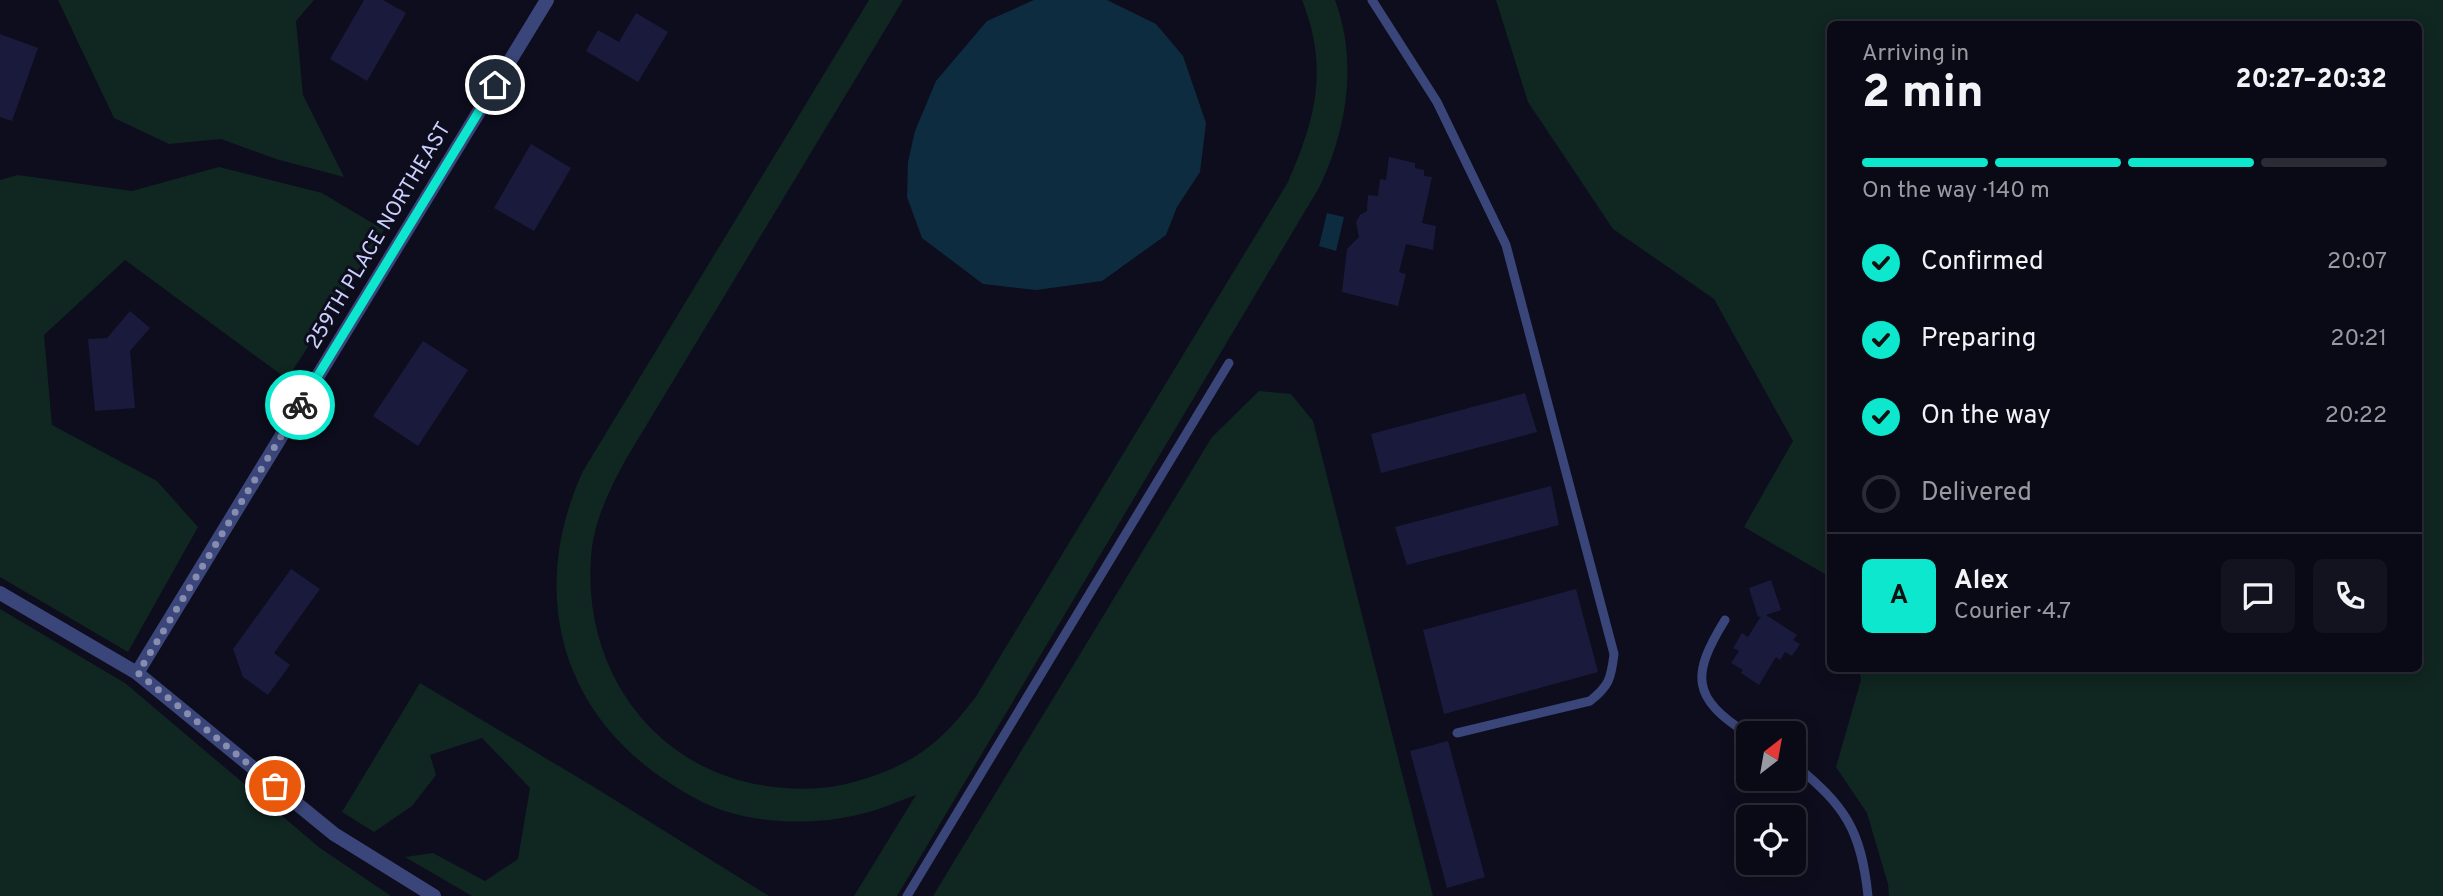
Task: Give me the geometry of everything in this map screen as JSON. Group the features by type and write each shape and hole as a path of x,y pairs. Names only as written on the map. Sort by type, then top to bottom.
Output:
{"street":[{"name":"259TH PLACE NORTHEAST","path":"138,673 547,0"},
{"path":"0,593 138,673 334,834 434,896"}],"lane":[{"path":"1372,0 1437,102 1506,245 1614,654 1612,673 1606,688 1590,701 1457,733"},
{"path":"907,896 1229,363"},
{"path":"1725,620 1707,648 1701,679 1706,697 1724,719 1736,726"},
{"path":"1806,774 1825,791 1858,839 1865,864 1868,896"}],"green space":[{"path":"58,0 314,0 296,21 303,95 344,177 276,159 221,139 169,144 114,118"},
{"path":"869,0 903,0 626,459 603,507 592,545 592,599 599,639 613,675 634,708 660,736 691,759 727,776 767,786 797,789 826,787 882,773 926,749 947,731 975,698 1288,182 1306,136 1316,92 1315,48 1302,0 1335,0 1342,23 1347,71 1343,118 1320,186 897,896 854,896 916,795 861,814 830,820 798,821 766,820 735,814 693,797 655,773 621,743 594,710 574,674 562,636 557,596 559,555 567,513 583,471"},
{"path":"1496,0 2443,0 2443,896 1889,896 1888,884 1867,813 1836,767 1861,680 1860,672 2422,672 2422,21 1827,21 1827,575 1744,527 1793,441 1714,299 1613,229 1528,102"},
{"path":"219,167 322,193 384,230 287,379 125,260 44,335 52,425 157,481 198,527 128,652 0,577 0,180 18,175 132,191"},
{"path":"1259,391 1291,394 1313,421 1433,896 933,896 1212,437"},
{"path":"0,609 125,683 320,848 391,896 0,896"},
{"path":"420,683 769,896 472,896 405,857 433,853 485,881 518,859 530,788 482,738 430,755 436,775 412,806 374,832 342,812"}],"water":[{"path":"1034,0 1107,0 1156,24 1183,56 1206,123 1200,172 1177,207 1166,235 1102,281 1036,290 983,284 922,238 907,197 908,162 915,131 936,81 987,21"},
{"path":"1327,213 1344,217 1336,251 1319,246"}],"building":[{"path":"364,0 383,0 406,13 367,81 330,59"},
{"path":"636,13 668,32 638,82 586,51 598,30 619,42"},
{"path":"0,34 38,48 12,121 0,117"},
{"path":"531,144 571,168 534,231 494,208"},
{"path":"1389,157 1415,163 1415,168 1424,170 1424,176 1432,177 1422,223 1436,226 1433,250 1406,244 1399,272 1406,274 1398,306 1342,292 1347,249 1359,237 1356,222 1360,215 1367,211 1368,195 1378,196 1380,179 1386,180"},
{"path":"130,311 150,328 130,351 135,408 95,411 88,339 107,338"},
{"path":"423,341 468,370 418,446 373,416"},
{"path":"1525,393 1537,432 1381,473 1371,434"},
{"path":"1551,486 1559,525 1407,565 1395,527"},
{"path":"291,569 320,589 274,653 290,665 268,695 243,677 233,649"},
{"path":"1771,580 1781,610 1766,615 1797,635 1793,640 1800,644 1792,656 1785,652 1780,660 1776,657 1759,685 1731,663 1739,651 1733,648 1742,633 1748,637 1761,616 1758,617 1749,588"},
{"path":"1576,589 1598,672 1444,714 1423,630"},
{"path":"1448,741 1485,877 1447,888 1410,751"}],"way so far":[{"path":"275,786 138,673 300,405"}],"route":[{"path":"300,405 495,85"}]}
